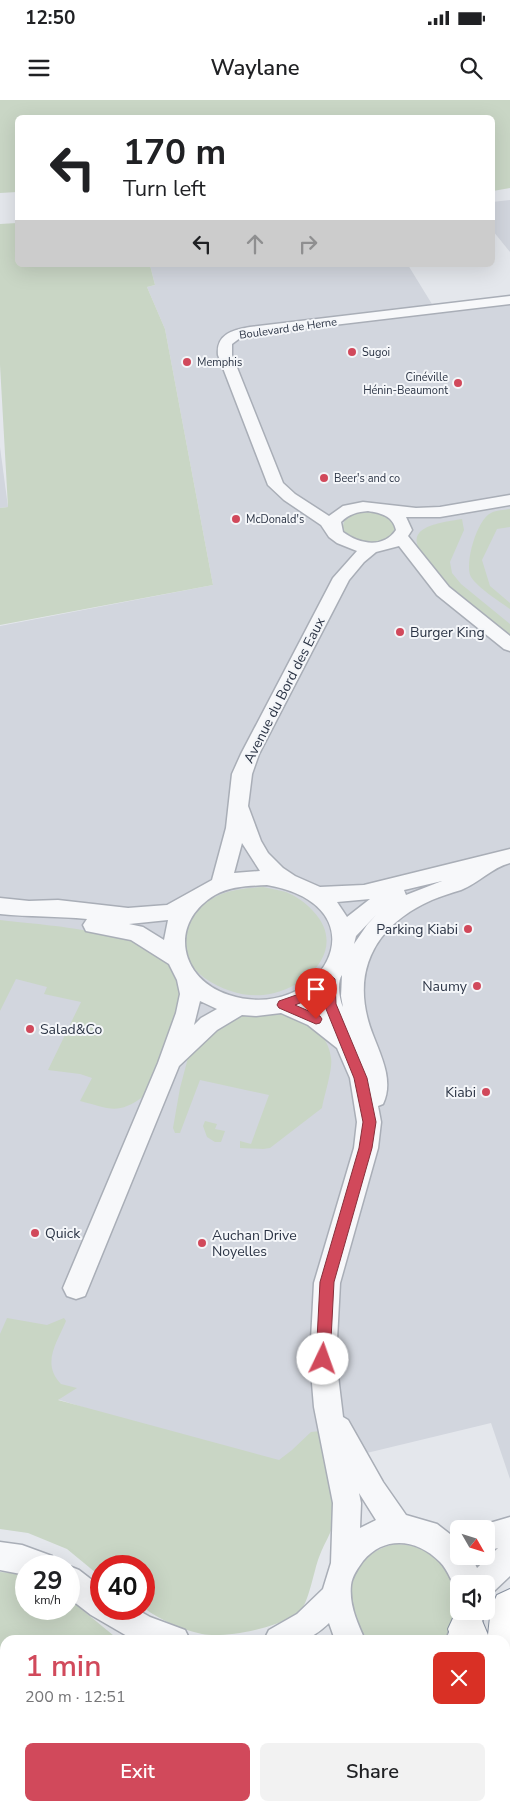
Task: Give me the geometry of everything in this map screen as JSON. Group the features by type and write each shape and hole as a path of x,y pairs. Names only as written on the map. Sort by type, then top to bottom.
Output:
{"highway":[{"path":"507,1635 510,1608"}],"street":[{"name":"Boulevard de Herne","path":"337,534 322,518 283,493 272,476 225,355 226,341 234,335 250,332 510,300"},
{"path":"421,562 403,553 377,547 358,546 337,534 336,517 348,509 368,506 416,514 440,512 510,500"},
{"name":"Boulevard de Herne","path":"304,507 323,510 348,509"},
{"path":"388,510 400,519 402,533 443,591 510,645"},
{"path":"377,547 392,543 421,519 440,512"},
{"name":"Avenue du Bord des Eaux","path":"337,534 344,557 341,578"},
{"name":"Avenue du Bord des Eaux","path":"221,884 236,828 242,774 250,754 341,578 358,558 377,547"},
{"name":"Avenue du Bord des Eaux","path":"239,806 252,844 261,860 272,871 290,882"},
{"path":"316,895 364,893 500,859"},
{"path":"344,1561 347,1503 327,1407 323,1359 327,1282 366,1148 376,1091 372,1062 358,1026 351,998 353,974 360,952 374,929 389,915 420,896 466,880 500,859"},
{"path":"343,938 354,922 372,906 441,874"},
{"path":"76,1288 160,1086 187,1013 191,994 188,980 175,958 173,943 175,928 181,914 192,902 221,884 243,878 259,878 290,882 316,895 335,914 341,926 343,938 341,959 329,979 309,995 283,1005 239,1006 210,996 188,980"},
{"path":"29,910 58,908 109,915 153,915 170,912 192,902"},
{"path":"0,906 29,910 52,918 136,933 175,958"},
{"path":"329,979 330,1004 360,1078 370,1122"},
{"path":"283,1005 316,1019 344,1042"},
{"path":"169,1063 209,1024 239,1006"},
{"path":"327,1407 373,1492 399,1529"},
{"path":"347,1635 337,1613 335,1597 337,1578 344,1561 354,1548 367,1538 382,1531 399,1529 423,1533 450,1544"},
{"path":"495,1535 510,1531"},
{"path":"0,1556 15,1558"},
{"path":"490,1575 510,1556"},
{"path":"80,1589 90,1596"},
{"path":"288,1635 307,1624 335,1597"},
{"path":"117,1620 131,1635"},
{"path":"127,1620 143,1629 160,1635"}],"shaded area":[{"path":"510,200 510,252 495,233 495,202"},
{"path":"150,267 409,267 435,309 510,300 510,1479 491,1423 288,1472 0,1381 0,626 213,585 165,329 147,287 155,285"},
{"path":"0,447 8,507 0,508"}],"green space":[{"path":"0,100 510,100 510,188 495,191 495,115 15,115 15,192 0,193"},
{"path":"15,223 15,267 150,267 155,285 147,287 165,329 213,585 0,625 0,508 8,507 0,365 0,224"},
{"path":"510,509 510,527 497,529 482,560 490,586 510,603 510,609 478,586 471,577 469,562 473,542 486,517 495,511"},
{"path":"372,512 384,515 390,520 395,531 390,536 376,542 360,541 347,535 342,529 345,519 356,513"},
{"path":"462,519 464,530 450,562 452,573 461,584 510,624 510,638 450,591 417,552 420,550 417,542 418,535 422,530 429,526"},
{"path":"263,887 283,891 304,903 313,911 323,926 327,940 324,954 317,966 307,977 293,986 263,995 241,994 213,983 195,970 189,959 186,947 187,934 197,911 207,902 230,891"},
{"path":"0,920 86,930 109,935 131,941 149,949 168,963 177,981 180,1008 144,1096 127,1106 113,1109 80,1101 92,1078 80,1074 48,1070 81,1002 44,994 47,987 16,979 0,1011"},
{"path":"276,1013 295,1018 312,1026 325,1040 329,1048 331,1069 322,1108 270,1148 240,1148 240,1141 251,1144 269,1095 200,1080 180,1133 175,1133 173,1128 180,1088 189,1054 194,1045 240,1015"},
{"path":"205,1121 217,1124 215,1129 225,1131 221,1142 215,1142 207,1137 203,1126"},
{"path":"7,1318 47,1325 64,1318 66,1321 55,1345 51,1361 52,1368 61,1384 77,1388 58,1400 279,1460 311,1432 320,1431 339,1497 332,1499 333,1519 331,1531 318,1560 303,1607 296,1614 285,1620 256,1630 226,1635 194,1632 164,1621 155,1615 155,1555 90,1555 90,1568 80,1560 80,1555 74,1555 67,1549 28,1533 0,1529 0,1334"},
{"path":"394,1544 412,1546 428,1553 441,1563 450,1575 450,1620 455,1620 447,1635 365,1635 352,1613 350,1598 352,1584 357,1571 366,1559 378,1550"},
{"path":"0,1572 15,1574 15,1620 80,1620 80,1608 90,1616 90,1620 95,1620 113,1635 0,1635"}],"place":[{"name":"Sugoi","path":"352,352"},
{"name":"Memphis","path":"187,362"},
{"name":"Cinéville Hénin-Beaumont","path":"458,383"},
{"name":"Beer's and co","path":"324,478"},
{"name":"McDonald's","path":"236,519"},
{"name":"Burger King","path":"400,632"},
{"name":"Parking Kiabi","path":"468,929"},
{"name":"Naumy","path":"477,986"},
{"name":"Salad&Co","path":"30,1029"},
{"name":"Kiabi","path":"486,1092"},
{"name":"Quick","path":"35,1233"},
{"name":"Auchan Drive Noyelles","path":"202,1243"}],"route":[{"path":"316,1019 283,1005 309,995 329,979 330,1004 360,1078 370,1122 366,1148 327,1282 323,1359"}]}
